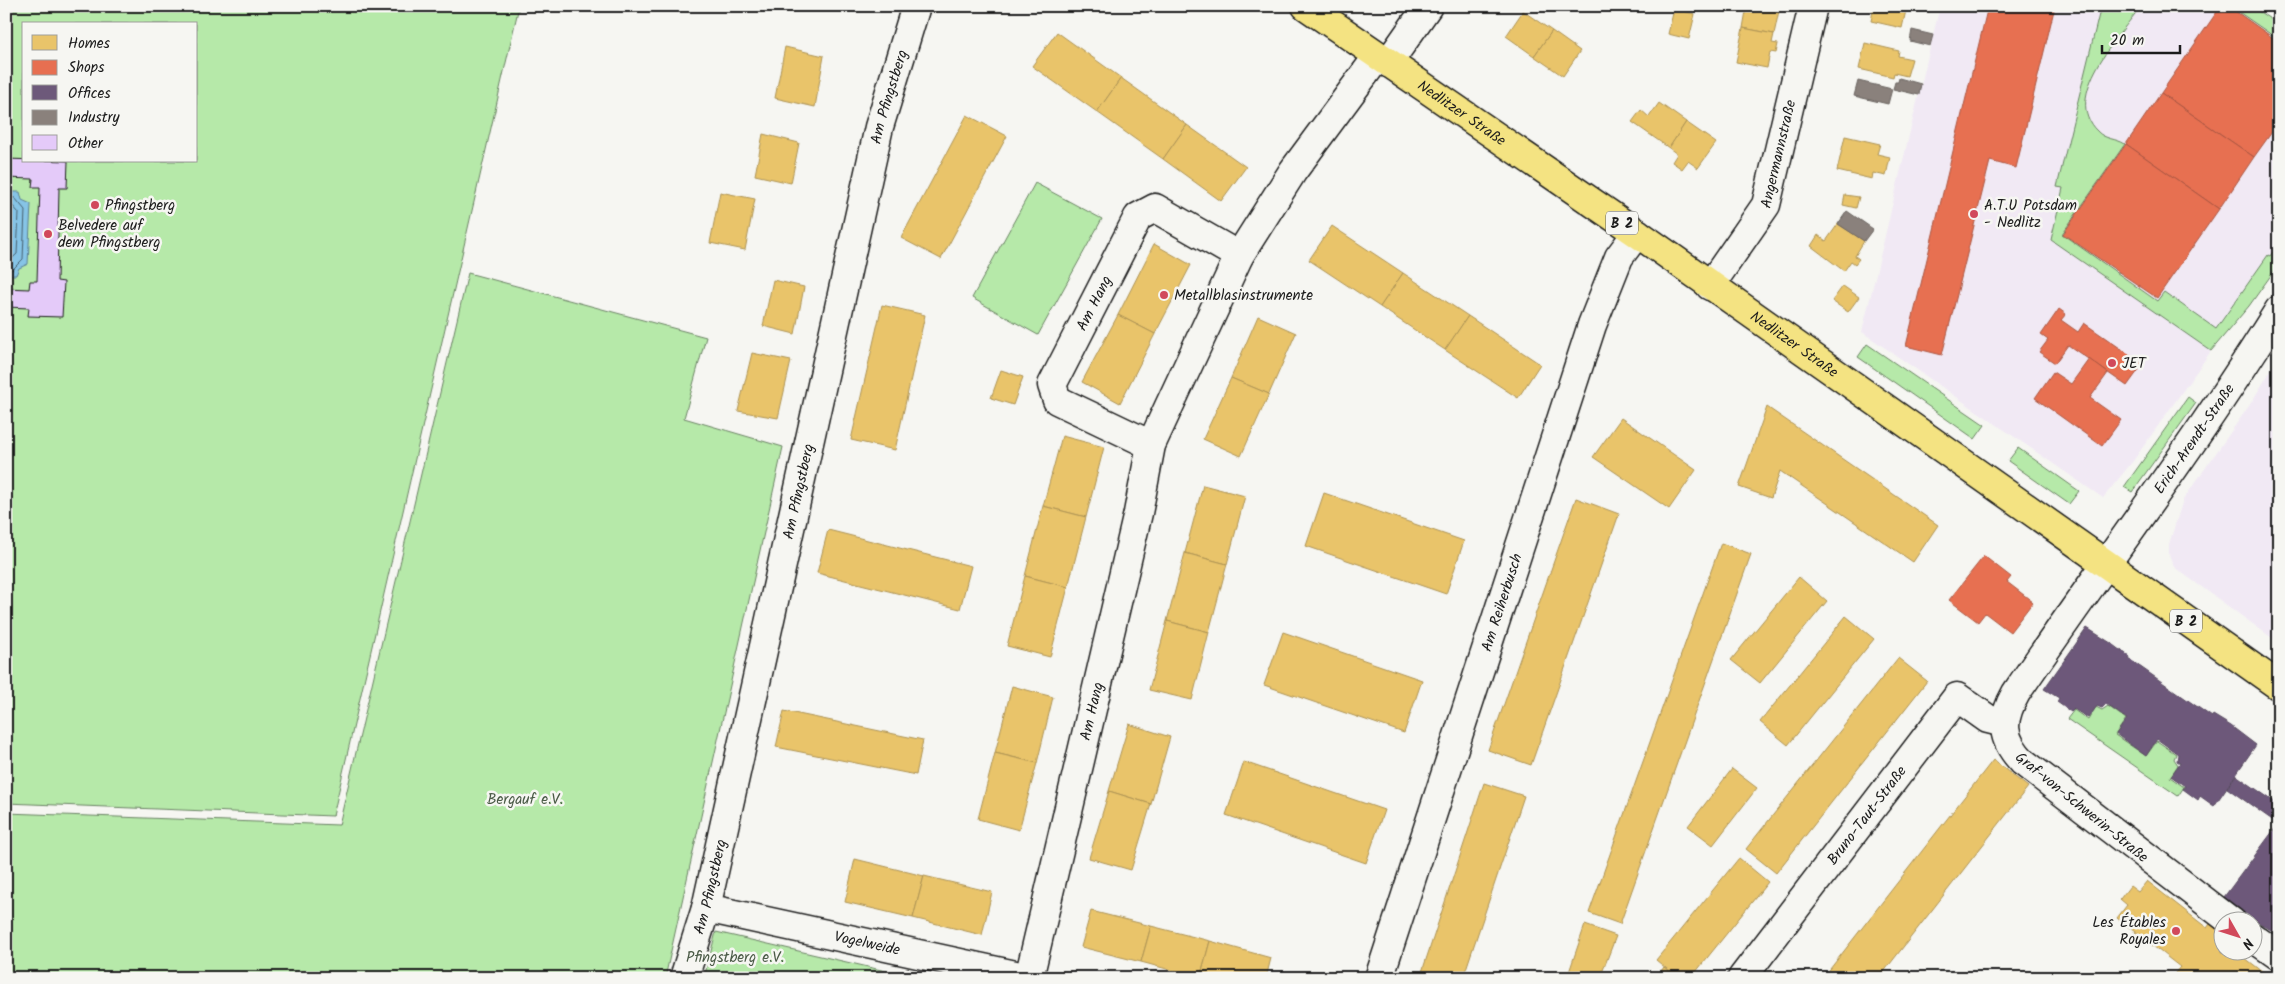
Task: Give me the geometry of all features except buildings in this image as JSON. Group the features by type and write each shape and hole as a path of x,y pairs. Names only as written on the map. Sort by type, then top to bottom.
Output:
{"main road":[{"name":"Nedlitzer Straße","path":"1306,6 1637,233 2279,686"}],"street":[{"name":"Am Pfingstberg","path":"684,978 706,908 879,127 916,6"},
{"path":"1383,60 1428,6"},
{"name":"Angermannstraße","path":"1710,286 1766,205 1813,6"},
{"name":"Am Hang","path":"1029,978 1138,513 1151,445 1239,256 1294,171 1383,60"},
{"name":"Am Hang","path":"1151,445 1057,400 1052,385 1138,217 1155,208 1239,256"},
{"name":"Am Reiherbusch","path":"1379,978 1592,325 1619,257 1637,233"},
{"name":"Erich-Arendt-Straße","path":"2105,564 2233,385 2279,310"},
{"path":"2004,723 2008,707 2016,693 2105,564"},
{"name":"Bruno-Taut-Straße","path":"1742,978 1957,697 1988,719 2004,723"},
{"name":"Graf-von-Schwerin-Straße","path":"2004,723 2011,750 2023,762 2219,912"},
{"name":"Vogelweide","path":"706,908 1029,978"},
{"path":"2262,944 2279,956"}],"shaded area":[{"path":"1940,6 2251,6 2279,25 2279,264 2249,306 2211,351 2133,461 2103,498 1862,332"},
{"path":"2279,357 2279,643 2174,567 2169,555 2169,544 2183,500 2249,406"}],"green space":[{"path":"6,6 519,6 333,816 6,803"},
{"path":"2101,6 2141,6 2108,49 2090,84 2086,101 2088,117 2097,131 2103,136 2125,144 2062,234 2157,301 2164,292 2216,329 2268,255 2270,256 2279,244 2279,264 2249,306 2211,351 2051,240 2063,188 2057,187"},
{"path":"2230,6 2251,6 2279,25 2279,40"},
{"path":"1035,183 1102,219 1038,335 972,298"},
{"name":"Bergauf e.V.","path":"468,273 706,337 684,418 783,447 665,978 6,978 6,813 339,825"},
{"path":"1867,344 1985,425 1975,439 1858,357"},
{"path":"2188,397 2196,403 2132,492 2124,487"},
{"path":"2018,448 2079,491 2069,504 2008,461"},
{"path":"2108,706 2126,719 2115,735 2146,756 2157,741 2176,754 2174,759 2178,765 2170,777 2184,787 2178,796 2067,719 2074,710 2088,720 2096,707 2102,710"},
{"name":"Pfingstberg e.V.","path":"716,932 916,978 704,978"}],"water":[{"path":"6,192 20,192 22,200 31,204 28,264 19,268 16,275 6,275"}],"place":[{"name":"Pfingstberg","path":"95,205"},
{"name":"A.T.U Potsdam - Nedlitz","path":"1974,214"},
{"name":"Belvedere auf dem Pfingstberg","path":"48,234"},
{"name":"Metallblasinstrumente","path":"1164,295"},
{"name":"JET","path":"2112,363"},
{"name":"Les Étables Royales","path":"2176,931"}]}
